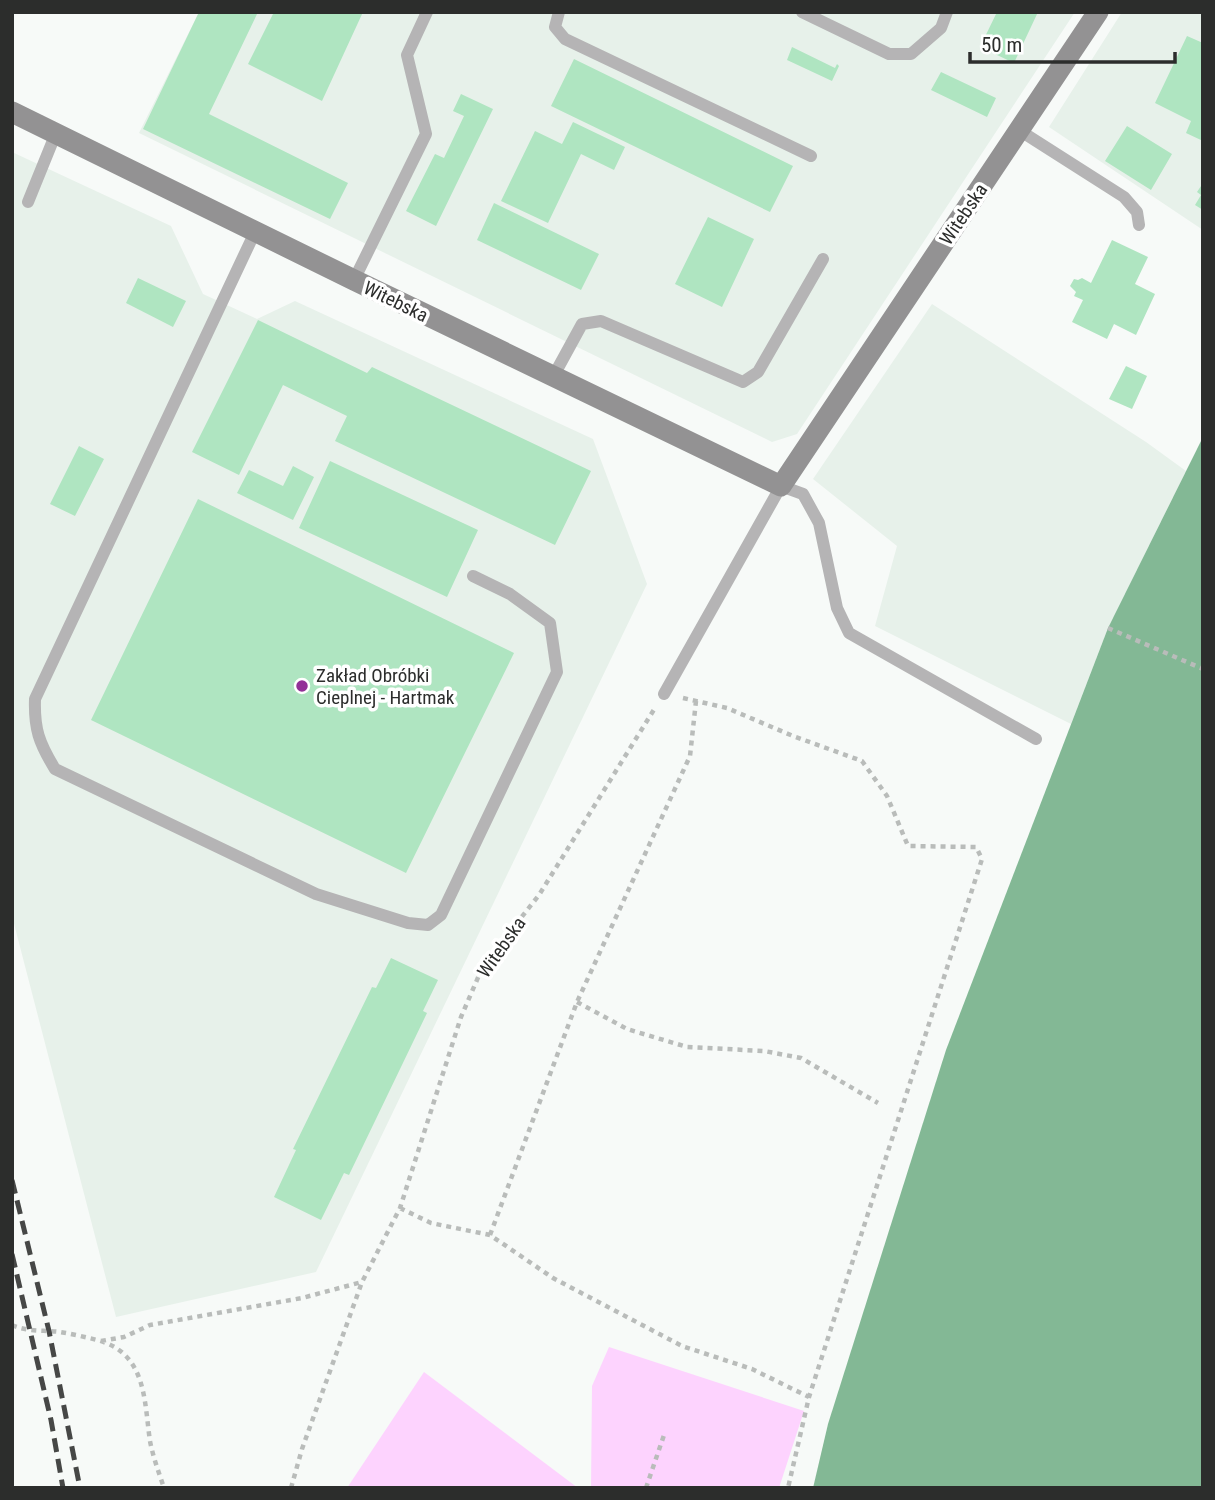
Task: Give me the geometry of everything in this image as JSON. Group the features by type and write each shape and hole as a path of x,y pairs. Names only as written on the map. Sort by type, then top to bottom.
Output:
{"street":[{"name":"Witebska","path":"12,112 781,486 1098,12"}],"lane":[{"path":"354,280 426,134 407,55 427,12"},
{"path":"559,12 555,27 565,39 811,156"},
{"path":"802,12 889,54 911,54 941,27 947,12"},
{"path":"1019,130 1124,197 1137,212 1139,225"},
{"path":"27,202 56,133"},
{"path":"255,232 35,699 34,721 40,744 55,769 316,894 408,923 428,925 442,915 557,672 550,623 510,594 473,576"},
{"path":"553,377 582,324 601,321 743,382 758,372 823,260"},
{"path":"781,486 803,494 819,523 837,608 849,632 1037,739"},
{"name":"Witebska","path":"664,694 781,486"}],"path":[{"path":"1108,628 1203,669"},
{"path":"664,694 727,708 862,761 887,796 908,846 976,847 982,859 809,1397 788,1488"},
{"name":"Witebska","path":"291,1488 302,1449 362,1282 400,1208 461,1017 483,966 539,895 664,694"},
{"path":"490,1235 577,1002 690,756 696,701"},
{"path":"577,1002 627,1029 687,1047 764,1051 801,1058 878,1103"},
{"path":"400,1208 431,1223 490,1235 553,1278 682,1346 752,1369 809,1397"},
{"path":"101,1341 124,1337 150,1325 302,1298 362,1282"},
{"path":"12,1325 101,1341 120,1352 134,1366 145,1392 150,1444 164,1488"},
{"path":"646,1488 664,1435"}],"shaded area":[{"path":"199,12 1075,12 797,434 772,442 139,133"},
{"path":"1122,12 1203,12 1203,230 1049,127"},
{"path":"12,152 171,226 203,294 257,319 295,301 593,439 647,584 316,1272 116,1317 12,916"},
{"path":"932,304 1146,442 1186,471 1108,628 1071,724 875,626 897,546 813,479"},
{"path":"1203,437 1203,1488 813,1488 828,1424 946,1050 1108,628"},
{"path":"609,1347 804,1411 779,1488 591,1488 592,1386"},
{"path":"424,1372 578,1488 347,1488"}],"building":[{"path":"199,12 258,12 209,114 348,183 330,219 143,129"},
{"path":"274,12 363,12 322,101 248,64"},
{"path":"997,12 1038,12 1014,63 980,47"},
{"path":"1187,36 1203,43 1203,141 1186,133 1191,121 1155,103"},
{"path":"792,47 835,68 837,64 839,66 832,81 787,60"},
{"path":"574,59 793,166 770,212 551,106"},
{"path":"941,72 996,98 987,117 931,90"},
{"path":"461,94 493,109 436,226 406,211 435,154 444,158 464,116 453,111"},
{"path":"573,122 625,147 614,170 581,154 548,223 501,201 535,131 562,144"},
{"path":"1127,126 1172,154 1151,190 1105,161"},
{"path":"1203,183 1203,210 1195,205 1201,195 1197,192"},
{"path":"494,203 599,254 581,290 477,240"},
{"path":"708,217 754,239 722,307 675,284"},
{"path":"1112,240 1148,257 1135,284 1155,294 1136,335 1114,324 1107,339 1072,322 1083,300 1074,296 1076,292 1070,286 1074,279 1082,278 1091,283"},
{"path":"138,278 186,301 173,327 126,303"},
{"path":"258,320 367,373 372,367 591,471 555,545 335,441 347,416 283,385 239,475 192,452"},
{"path":"1126,366 1147,376 1132,409 1109,399"},
{"path":"79,446 104,459 75,516 50,504"},
{"path":"330,461 478,530 447,597 299,528"},
{"path":"293,466 314,477 293,520 237,493 249,470 283,486"},
{"name":"Zakład Obróbki Cieplnej - Hartmak","path":"198,499 514,653 406,873 91,720"},
{"path":"391,958 438,980 423,1011 427,1013 349,1175 344,1173 321,1220 274,1197 296,1150 293,1149 372,987 376,988"}],"railway":[{"path":"12,1180 49,1331 80,1488"},
{"path":"12,1254 51,1420 63,1488"}],"place":[{"name":"Zakład Obróbki Cieplnej - Hartmak","path":"302,686"}]}
